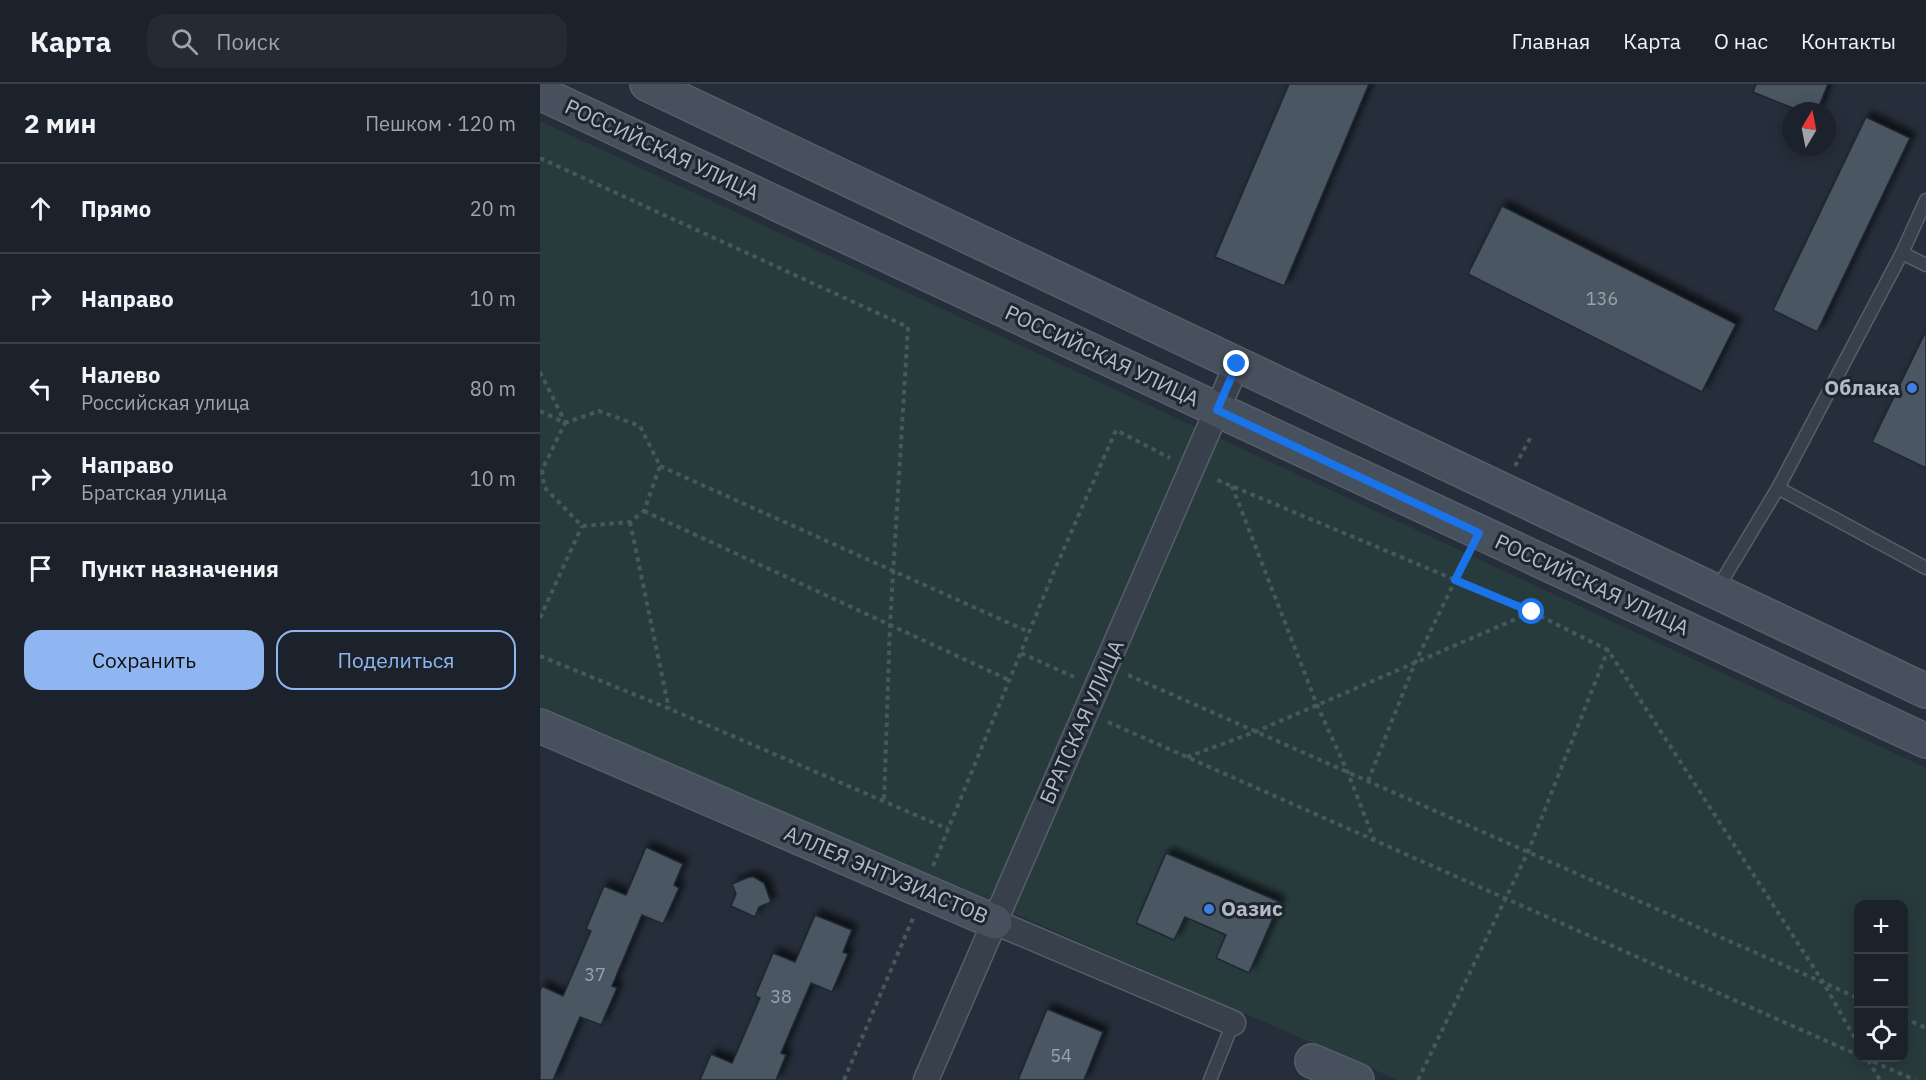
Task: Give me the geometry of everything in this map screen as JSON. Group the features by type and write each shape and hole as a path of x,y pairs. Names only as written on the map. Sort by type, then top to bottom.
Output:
{"main road":[{"path":"647,84 1926,691"},
{"name":"РОССИЙСКАЯ УЛИЦА","path":"540,93 1926,741"},
{"name":"АЛЛЕЯ ЭНТУЗИАСТОВ","path":"540,726 995,922"},
{"path":"1312,1061 1357,1080"}],"street":[{"name":"БРАТСКАЯ УЛИЦА","path":"926,1080 995,922 1106,692 1192,469 1237,364"},
{"name":"АЛЛЕЯ ЭНТУЗИАСТОВ","path":"995,922 1233,1023"}],"lane":[{"path":"1715,592 1779,488 1902,253 1926,200"},
{"path":"1902,253 1926,265"},
{"path":"1779,488 1926,568"},
{"path":"1210,1080 1233,1023"}],"path":[{"path":"540,158 908,327 890,624 884,802"},
{"path":"540,372 565,423"},
{"path":"540,411 565,423"},
{"path":"660,466 644,511 630,522 582,526 542,488 541,470 565,423 599,411 640,426 660,466 1029,632"},
{"path":"844,1080 1029,632 1116,430 1192,469 1532,612 1608,650 1822,982 1854,1037"},
{"path":"1502,490 1532,435"},
{"path":"1231,486 1317,705 1348,773 1374,840"},
{"path":"644,511 1009,680"},
{"path":"630,522 670,709"},
{"path":"540,618 582,526"},
{"path":"1368,782 1415,663 1479,533"},
{"path":"1187,757 1255,732 1532,612"},
{"path":"1418,1080 1527,852 1608,650"},
{"path":"1021,653 1106,692"},
{"path":"540,656 670,709 948,829"},
{"path":"1854,996 1126,674 1106,692 1105,720 1854,1053"},
{"path":"1908,1020 1926,1028"},
{"path":"1869,1062 1880,1080"},
{"path":"1875,1062 1915,1080"}],"shaded area":[{"path":"540,121 1926,768 1926,1080 1398,1080 540,708"}],"building":[{"path":"1289,84 1369,84 1284,286 1215,257"},
{"path":"1756,84 1828,84 1821,102 1782,104 1753,92"},
{"path":"1866,117 1910,138 1817,332 1773,310"},
{"path":"1502,206 1736,324 1702,392 1468,274"},
{"name":"Облака","path":"1926,333 1926,468 1872,442"},
{"path":"646,847 683,864 674,885 679,888 663,924 642,915 612,986 617,988 601,1025 580,1017 553,1080 540,1080 540,991 542,986 563,996 591,931 586,929 604,886 626,895"},
{"name":"Оазис","path":"1166,853 1280,902 1249,973 1216,958 1226,935 1185,917 1174,940 1136,923"},
{"path":"754,877 764,883 771,902 759,907 755,917 731,906 736,894 732,884"},
{"path":"815,915 852,930 843,952 848,954 832,992 811,983 781,1053 786,1055 776,1080 700,1080 711,1054 732,1063 760,998 755,996 773,953 795,962"},
{"path":"1047,1009 1103,1032 1084,1080 1018,1080"}],"place":[{"name":"Облака","path":"1912,388"},
{"name":"Оазис","path":"1209,909"}],"route":[{"path":"1237,364 1217,410 1479,533 1455,580 1532,612"}]}
